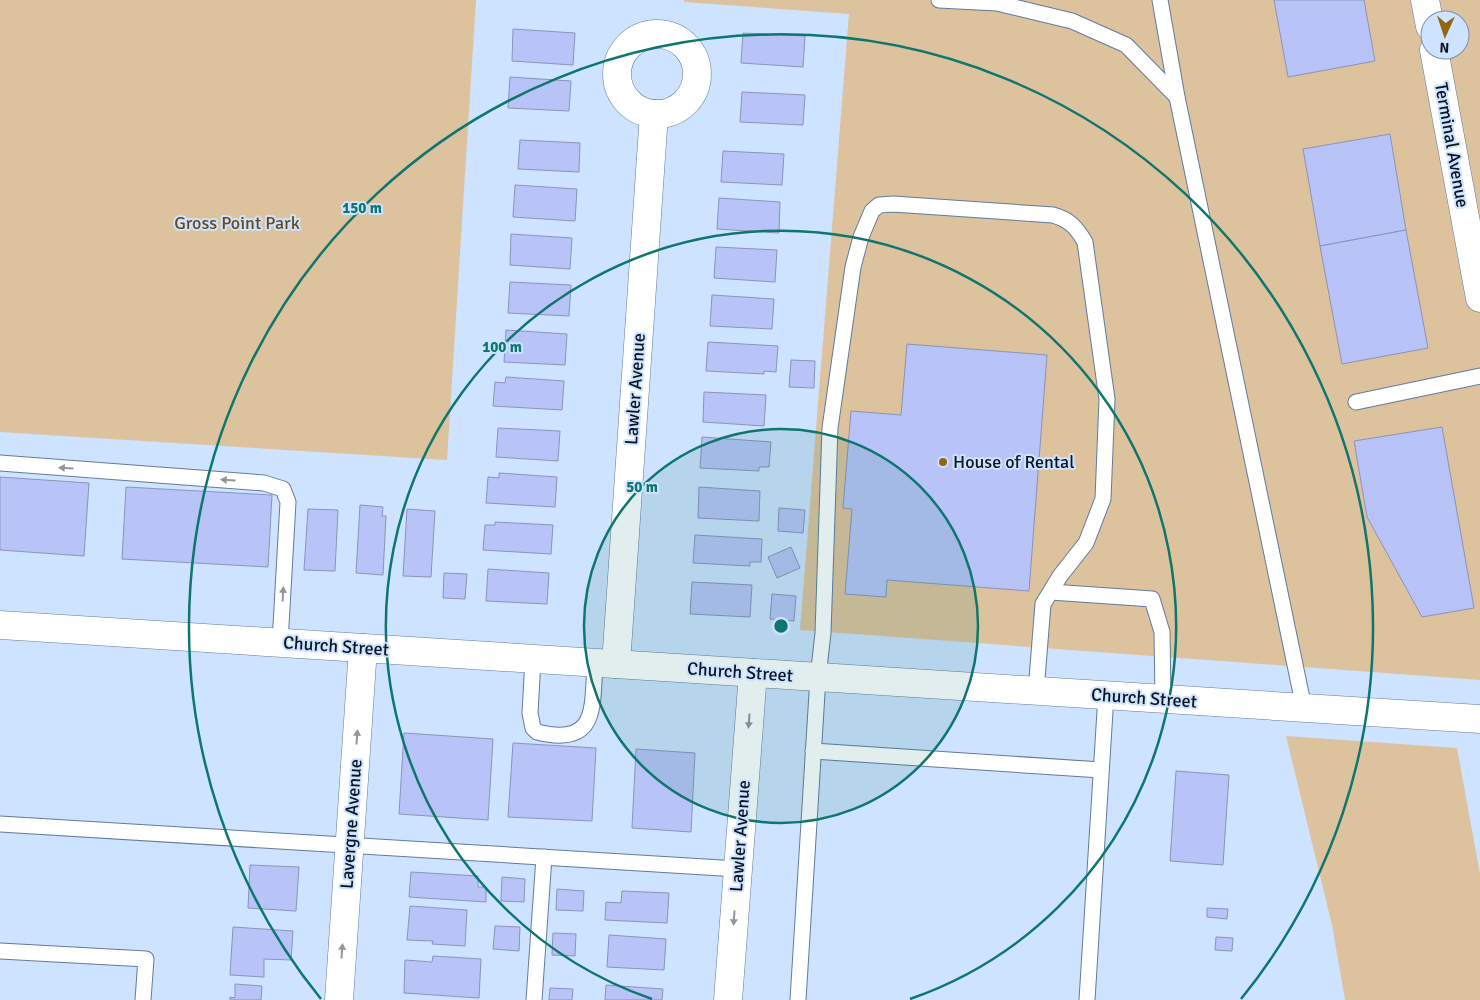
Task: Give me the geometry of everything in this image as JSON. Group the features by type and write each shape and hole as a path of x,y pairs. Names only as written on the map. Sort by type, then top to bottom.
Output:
{"street":[{"name":"Terminal Avenue","path":"1436,60 1480,298"},
{"name":"Lawler Avenue","path":"605,664 654,114"},
{"name":"Church Street","path":"0,625 1480,719"},
{"name":"Lavergne Avenue","path":"339,1000 363,648"},
{"name":"Lawler Avenue","path":"728,1000 752,673"}],"lane":[{"path":"939,0 998,2 1072,21 1126,45 1177,97"},
{"path":"1160,0 1177,97 1304,708"},
{"path":"798,1000 818,677 823,632 830,428 853,267 861,237 872,211 879,205 893,204 1053,215 1066,219 1077,228 1085,242 1107,399 1103,499 1086,543 1043,604 1036,691"},
{"path":"1356,402 1480,376"},
{"path":"0,464 264,483 283,489 288,502 280,643"},
{"path":"1050,592 1152,599 1162,632 1163,699"},
{"path":"533,659 530,721 538,732 556,734 579,733 585,727 605,664"},
{"path":"1087,1000 1106,695"},
{"path":"813,751 1101,770"},
{"path":"0,824 350,847 738,869"},
{"path":"534,1000 544,857"},
{"path":"0,951 146,959 143,1000"}],"green space":[{"name":"Gross Point Park","path":"0,0 476,0 447,460 0,432"},
{"path":"684,0 1480,0 1480,680 800,630 849,14 684,2"},
{"path":"1286,736 1457,748 1480,874 1480,1000 1345,1000 1332,925"}],"building":[{"path":"1274,0 1364,0 1375,61 1288,77"},
{"path":"513,29 575,33 573,65 512,61"},
{"path":"743,33 805,36 803,67 741,63"},
{"path":"510,77 571,81 569,111 508,108"},
{"path":"742,92 805,95 803,125 740,122"},
{"path":"1390,134 1406,230 1320,246 1303,149"},
{"path":"520,140 580,143 579,172 518,169"},
{"path":"723,151 784,154 782,185 721,182"},
{"path":"515,185 577,189 575,221 513,217"},
{"path":"719,198 780,202 779,233 717,229"},
{"path":"1406,230 1428,348 1342,364 1320,246"},
{"path":"511,234 572,238 570,269 510,265"},
{"path":"716,247 777,250 775,282 714,278"},
{"path":"510,282 571,285 569,316 508,313"},
{"path":"712,295 774,299 772,329 710,326"},
{"path":"506,330 567,334 565,365 504,362"},
{"path":"708,342 778,346 776,372 764,371 764,374 706,371"},
{"name":"House of Rental","path":"907,344 1047,355 1029,591 887,580 886,597 845,594 852,509 843,508 851,411 901,415"},
{"path":"791,360 815,361 814,388 789,387"},
{"path":"506,377 564,381 562,410 493,406 495,382 505,383"},
{"path":"704,392 766,395 764,426 703,422"},
{"path":"1442,427 1474,608 1422,617 1367,517 1354,441"},
{"path":"498,428 560,431 558,461 496,457"},
{"path":"702,437 771,442 769,467 759,467 759,471 700,468"},
{"path":"499,473 557,477 555,507 486,503 488,477 499,478"},
{"path":"0,477 89,483 84,556 0,550"},
{"path":"126,487 272,495 268,567 122,559"},
{"path":"699,487 760,491 759,521 698,518"},
{"path":"360,505 383,507 382,516 386,516 383,575 356,573"},
{"path":"779,508 805,510 803,533 778,531"},
{"path":"308,509 338,510 335,571 304,570"},
{"path":"407,509 435,511 431,577 403,576"},
{"path":"495,522 553,525 551,554 483,550 485,525 495,525"},
{"path":"695,535 762,539 761,562 750,562 750,566 693,563"},
{"path":"791,547 800,568 777,578 768,557"},
{"path":"488,569 549,573 547,604 486,601"},
{"path":"444,573 467,574 465,599 443,598"},
{"path":"692,582 752,585 750,617 690,614"},
{"path":"772,594 796,596 794,621 770,619"},
{"path":"404,733 493,739 488,820 399,814"},
{"path":"513,743 596,748 592,821 508,817"},
{"path":"636,749 695,753 691,832 632,828"},
{"path":"1176,771 1229,775 1223,865 1170,861"},
{"path":"250,865 299,867 296,911 248,908"},
{"path":"411,872 478,876 478,887 486,887 486,902 409,897"},
{"path":"502,877 525,879 524,902 501,901"},
{"path":"557,889 584,891 583,911 556,910"},
{"path":"622,891 669,893 667,923 605,920 606,902 621,903"},
{"path":"410,906 467,910 465,946 432,944 433,941 407,940"},
{"path":"1207,908 1228,909 1227,919 1207,917"},
{"path":"495,926 520,927 519,951 493,949"},
{"path":"233,927 293,931 291,960 264,959 264,977 230,975"},
{"path":"553,933 576,934 575,956 552,955"},
{"path":"609,935 666,939 664,970 607,967"},
{"path":"1216,937 1233,938 1232,951 1215,950"},
{"path":"433,956 481,959 479,998 404,993 405,960 432,962"},
{"path":"235,984 262,986 261,1000 230,1000 230,997 235,998"},
{"path":"606,985 663,989 662,1000 605,1000"},
{"path":"550,988 573,989 572,1000 549,1000"}],"place":[{"name":"House of Rental","path":"943,462"}]}
